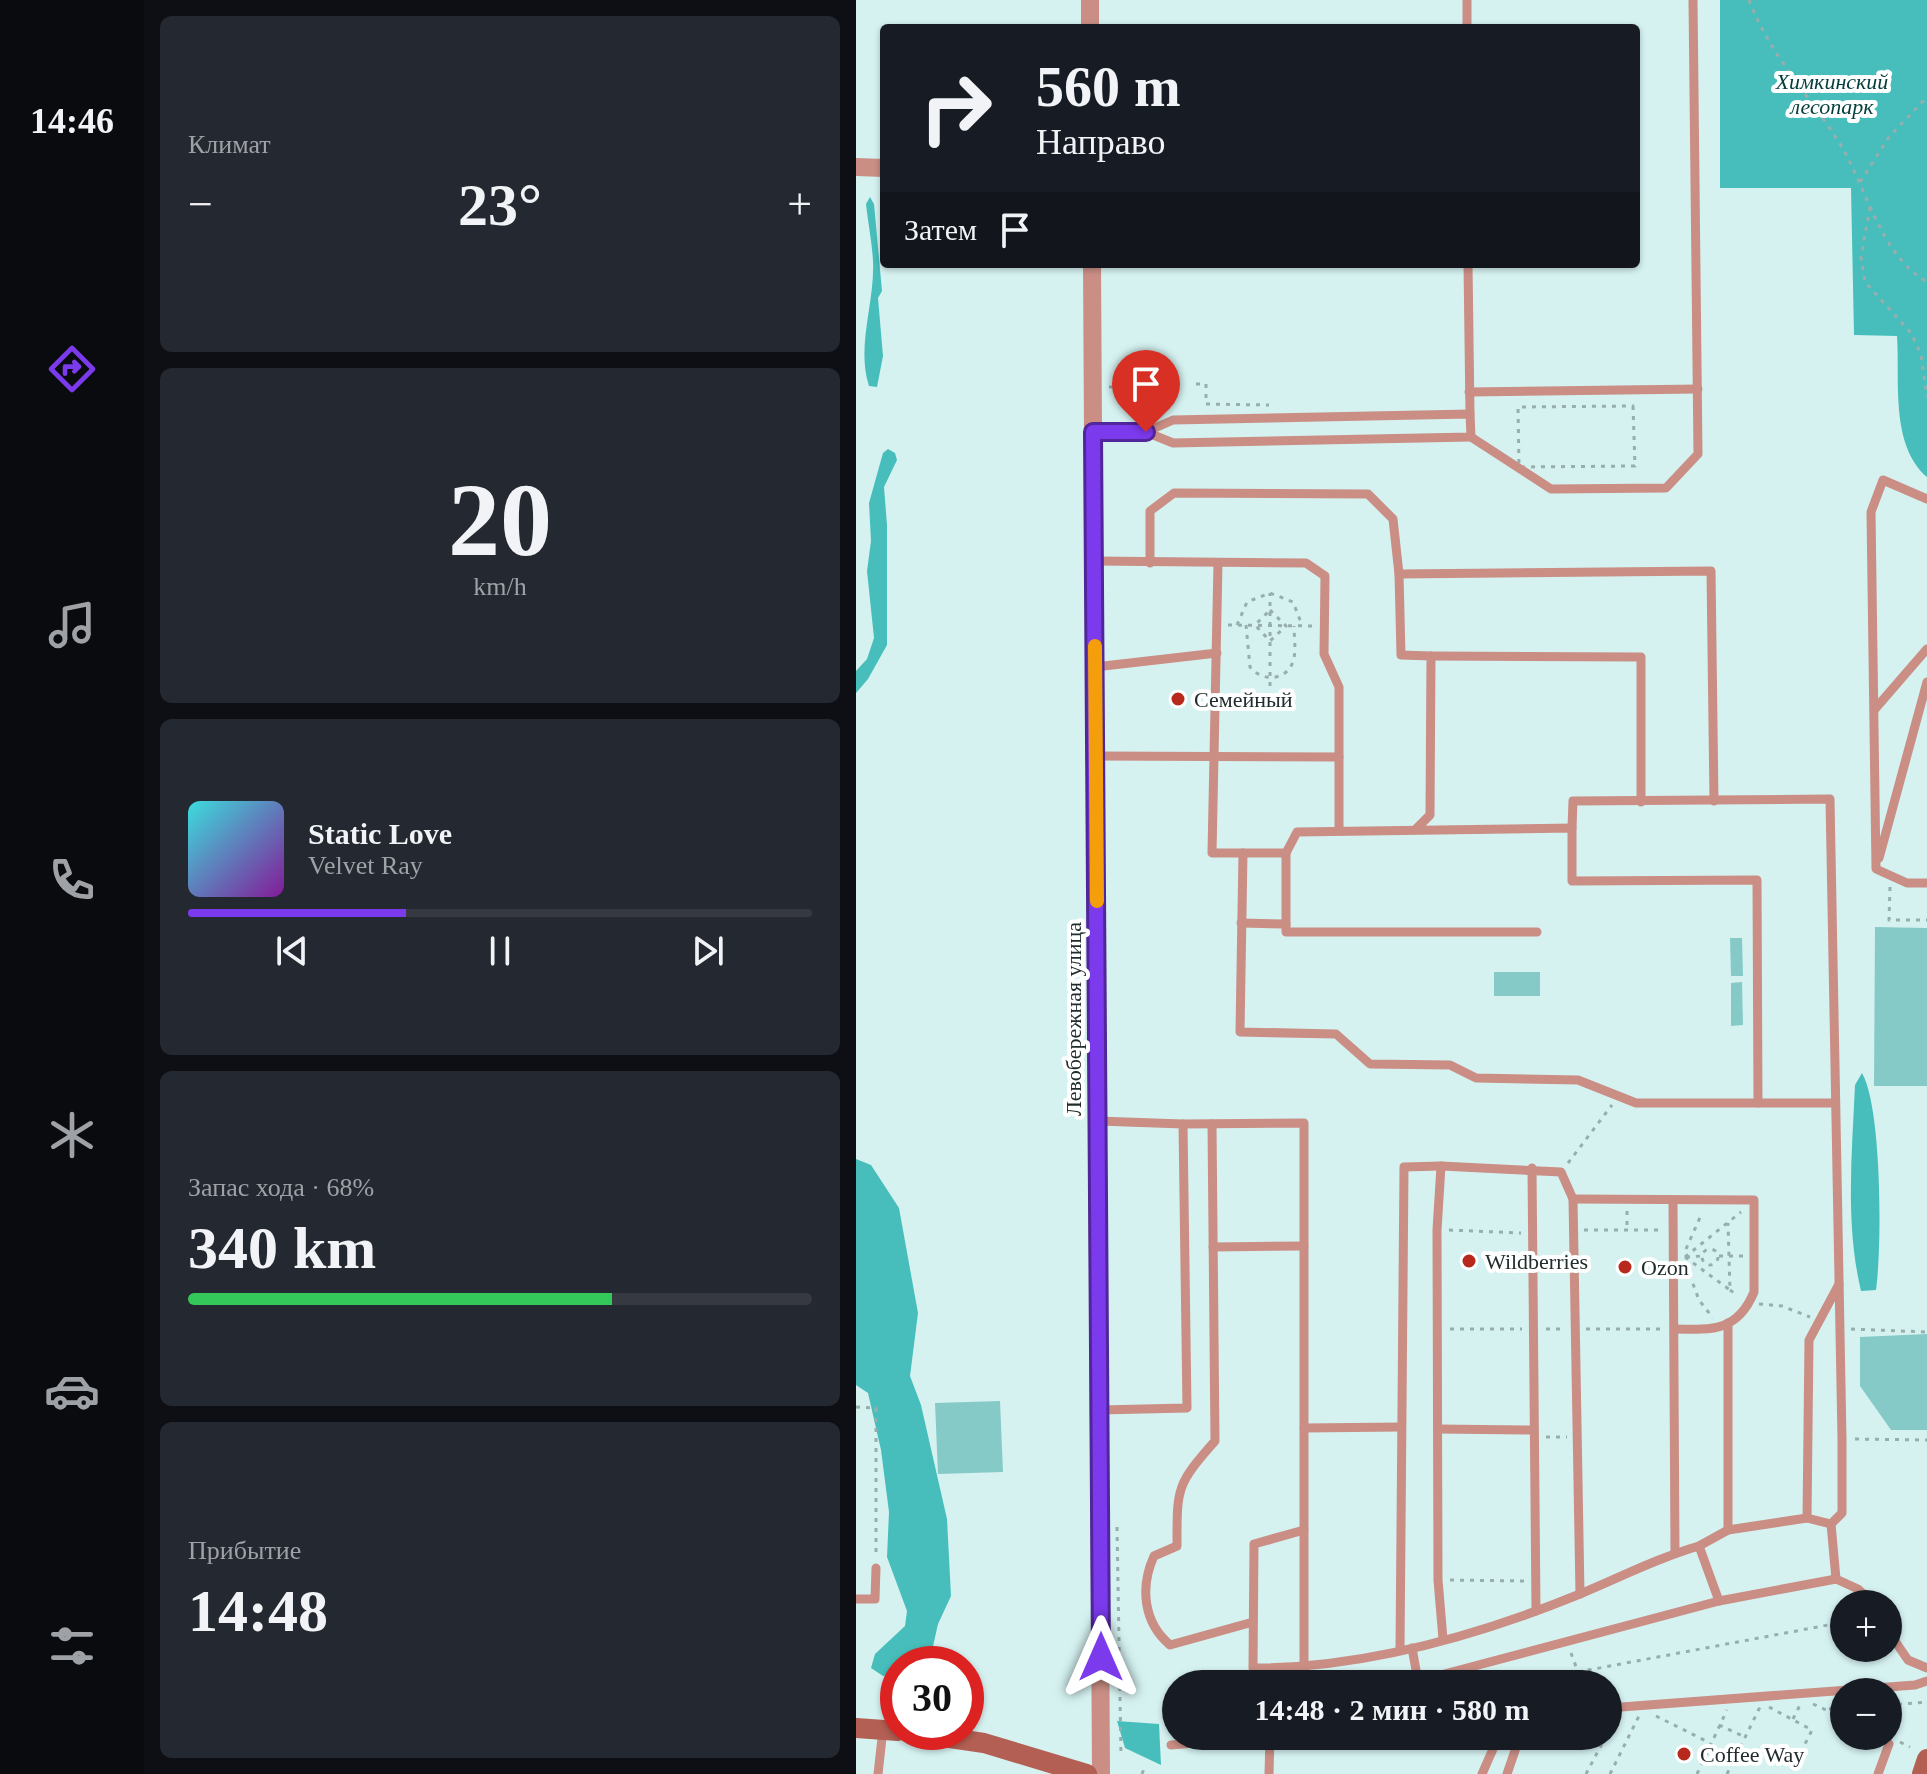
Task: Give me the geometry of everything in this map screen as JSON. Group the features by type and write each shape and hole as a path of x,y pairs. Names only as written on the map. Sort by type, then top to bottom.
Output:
{"main road":[{"path":"856,1728 880,1729"},
{"path":"984,1743 1087,1774"},
{"path":"1922,1774 1927,1759"}],"street":[{"path":"1090,0 1090,24"},
{"path":"856,167 880,168"},
{"name":"Левобережная улица","path":"1092,268 1101,1774"}],"lane":[{"path":"1467,0 1467,24"},
{"path":"1093,432 1146,432 1173,443 1471,437 1551,489 1666,488 1698,454 1693,0"},
{"path":"1468,268 1471,437"},
{"path":"1469,392 1698,389"},
{"path":"1146,432 1173,420 1470,414"},
{"path":"1876,869 1871,512 1883,480 1927,499"},
{"path":"1150,563 1150,511 1174,493 1368,494 1393,519 1399,574 1401,655 1641,657 1641,802"},
{"path":"1094,561 1306,563 1325,576 1324,654 1339,687 1339,829"},
{"path":"1218,563 1212,853 1286,853"},
{"path":"1399,574 1711,571 1714,801"},
{"path":"1875,709 1927,649"},
{"path":"1095,667 1217,653"},
{"path":"1416,829 1430,815 1431,656"},
{"path":"1876,869 1927,682"},
{"path":"1095,756 1214,759 1339,757"},
{"path":"1758,1103 1757,880 1572,881 1573,801 1830,799 1842,1439 1842,1513 1831,1524"},
{"path":"1537,932 1286,932 1286,853 1297,832 1572,828"},
{"path":"1243,853 1240,1032 1336,1034 1370,1064 1450,1065 1476,1078 1578,1080 1636,1103 1835,1103"},
{"path":"1876,869 1907,883 1927,883"},
{"path":"1241,923 1286,924"},
{"path":"1098,1121 1304,1123 1304,1668"},
{"path":"1100,1410 1187,1408 1183,1124"},
{"path":"1212,1124 1215,1441 1185,1476 1177,1501 1177,1546 1154,1556 1144,1578 1147,1608 1157,1633 1170,1645 1253,1622"},
{"path":"1441,1166 1437,1230 1438,1580 1443,1639"},
{"path":"1400,1650 1404,1167 1532,1168 1561,1172 1573,1199 1580,1594"},
{"path":"1532,1168 1536,1611"},
{"path":"1573,1199 1754,1200 1754,1292 1749,1303 1714,1331 1675,1329"},
{"path":"1673,1200 1675,1553"},
{"path":"1213,1247 1304,1246"},
{"path":"1807,1518 1809,1340 1839,1284"},
{"path":"1724,1325 1728,1530"},
{"path":"1304,1428 1401,1427"},
{"path":"1438,1429 1534,1433"},
{"path":"1304,1530 1254,1544 1253,1668 1304,1668 1412,1648 1443,1639 1536,1611 1699,1546 1728,1530 1807,1518 1831,1524"},
{"path":"1831,1524 1836,1579"},
{"path":"1699,1546 1719,1601"},
{"path":"856,1599 875,1599 876,1568"},
{"path":"1412,1648 1418,1681 1719,1601 1836,1579 1859,1590"},
{"path":"1902,1651 1908,1660 1927,1668"},
{"path":"1622,1708 1915,1685 1927,1681"},
{"path":"878,1774 885,1750"},
{"path":"1269,1774 1272,1750"},
{"path":"1482,1774 1493,1750"},
{"path":"1507,1774 1515,1750"},
{"path":"1878,1774 1887,1750"}],"path":[{"path":"1749,0 1771,48 1829,128 1901,260 1927,282"},
{"path":"1860,182 1889,137 1927,97"},
{"path":"1871,205 1861,257 1865,282 1911,333 1921,354 1927,397"},
{"path":"1196,384 1206,384 1206,404 1269,405"},
{"path":"1093,387 1173,385"},
{"path":"1633,406 1635,466 1519,467 1518,407 1633,406"},
{"path":"1237,625 1247,602 1270,593 1293,602 1302,625"},
{"path":"1270,593 1270,686"},
{"path":"1255,625 1270,610"},
{"path":"1270,610 1286,626"},
{"path":"1217,625 1324,626"},
{"path":"1246,625 1250,667 1260,676 1270,678 1286,673 1294,661 1294,626"},
{"path":"1255,625 1270,641"},
{"path":"1270,641 1286,626"},
{"path":"1890,875 1889,920 1927,920"},
{"path":"1561,1172 1619,1096"},
{"path":"1627,1199 1627,1230"},
{"path":"1710,1200 1694,1224 1685,1257 1688,1277 1699,1300 1724,1325"},
{"path":"1685,1257 1754,1200"},
{"path":"1685,1257 1730,1290 1728,1223"},
{"path":"1573,1230 1673,1229"},
{"path":"1437,1230 1533,1233"},
{"path":"1674,1257 1702,1256 1709,1249 1719,1256 1754,1256"},
{"path":"1702,1256 1703,1262 1711,1266 1719,1256"},
{"path":"1438,1329 1675,1329"},
{"path":"856,1407 876,1408 876,1568"},
{"path":"1534,1433 1575,1437"},
{"path":"1842,1439 1927,1440"},
{"path":"1438,1580 1535,1581"},
{"path":"1568,1641 1578,1672 1830,1625"},
{"path":"1697,1774 1732,1699"},
{"path":"1802,1700 1830,1712"},
{"path":"1902,1704 1927,1702"},
{"path":"1727,1774 1762,1704 1810,1728 1790,1774"},
{"path":"1610,1774 1643,1708 1710,1743"},
{"path":"1826,1710 1830,1710"},
{"path":"1719,1725 1745,1738"},
{"path":"1586,1774 1598,1750"},
{"path":"1142,1774 1145,1766"}],"shaded area":[{"path":"1875,927 1927,928 1927,1086 1874,1086"},
{"path":"1730,938 1742,938 1743,976 1731,976"},
{"path":"1494,972 1540,972 1540,996 1494,996"},
{"path":"1742,982 1743,1025 1731,1026 1731,983"},
{"path":"1927,1334 1927,1430 1891,1430 1860,1386 1860,1337"},
{"path":"1000,1401 1003,1472 938,1474 935,1403"}],"green space":[{"name":"Химкинский лесопарк","path":"1720,0 1927,0 1927,477 1915,464 1902,430 1897,336 1854,335 1851,188 1720,188"},
{"path":"870,197 874,204 882,291 878,298 883,356 877,387 869,386 864,356 873,277 866,204"},
{"path":"888,449 895,453 897,460 884,487 887,645 868,679 856,693 856,671 867,659 874,638 867,571 871,541 869,503 883,453"},
{"path":"1862,1073 1869,1090 1877,1146 1879,1243 1876,1290 1861,1291 1853,1240 1851,1188 1855,1085"},
{"path":"856,1159 871,1165 899,1208 918,1313 910,1376 921,1405 947,1519 951,1596 938,1624 933,1646 884,1646 905,1626 907,1611 887,1557 889,1512 881,1450 868,1393 856,1385"},
{"path":"880,1649 880,1674 871,1668 875,1654"},
{"path":"1117,1721 1159,1724 1161,1765 1125,1748"}],"slow traffic":[{"path":"1095,646 1097,901"}],"place":[{"name":"Семейный","path":"1178,699"},
{"name":"Wildberries","path":"1469,1261"},
{"name":"Ozon","path":"1625,1267"},
{"name":"Coffee Way","path":"1684,1754"}],"route":[{"path":"1101,1657 1093,432 1146,432"}]}
